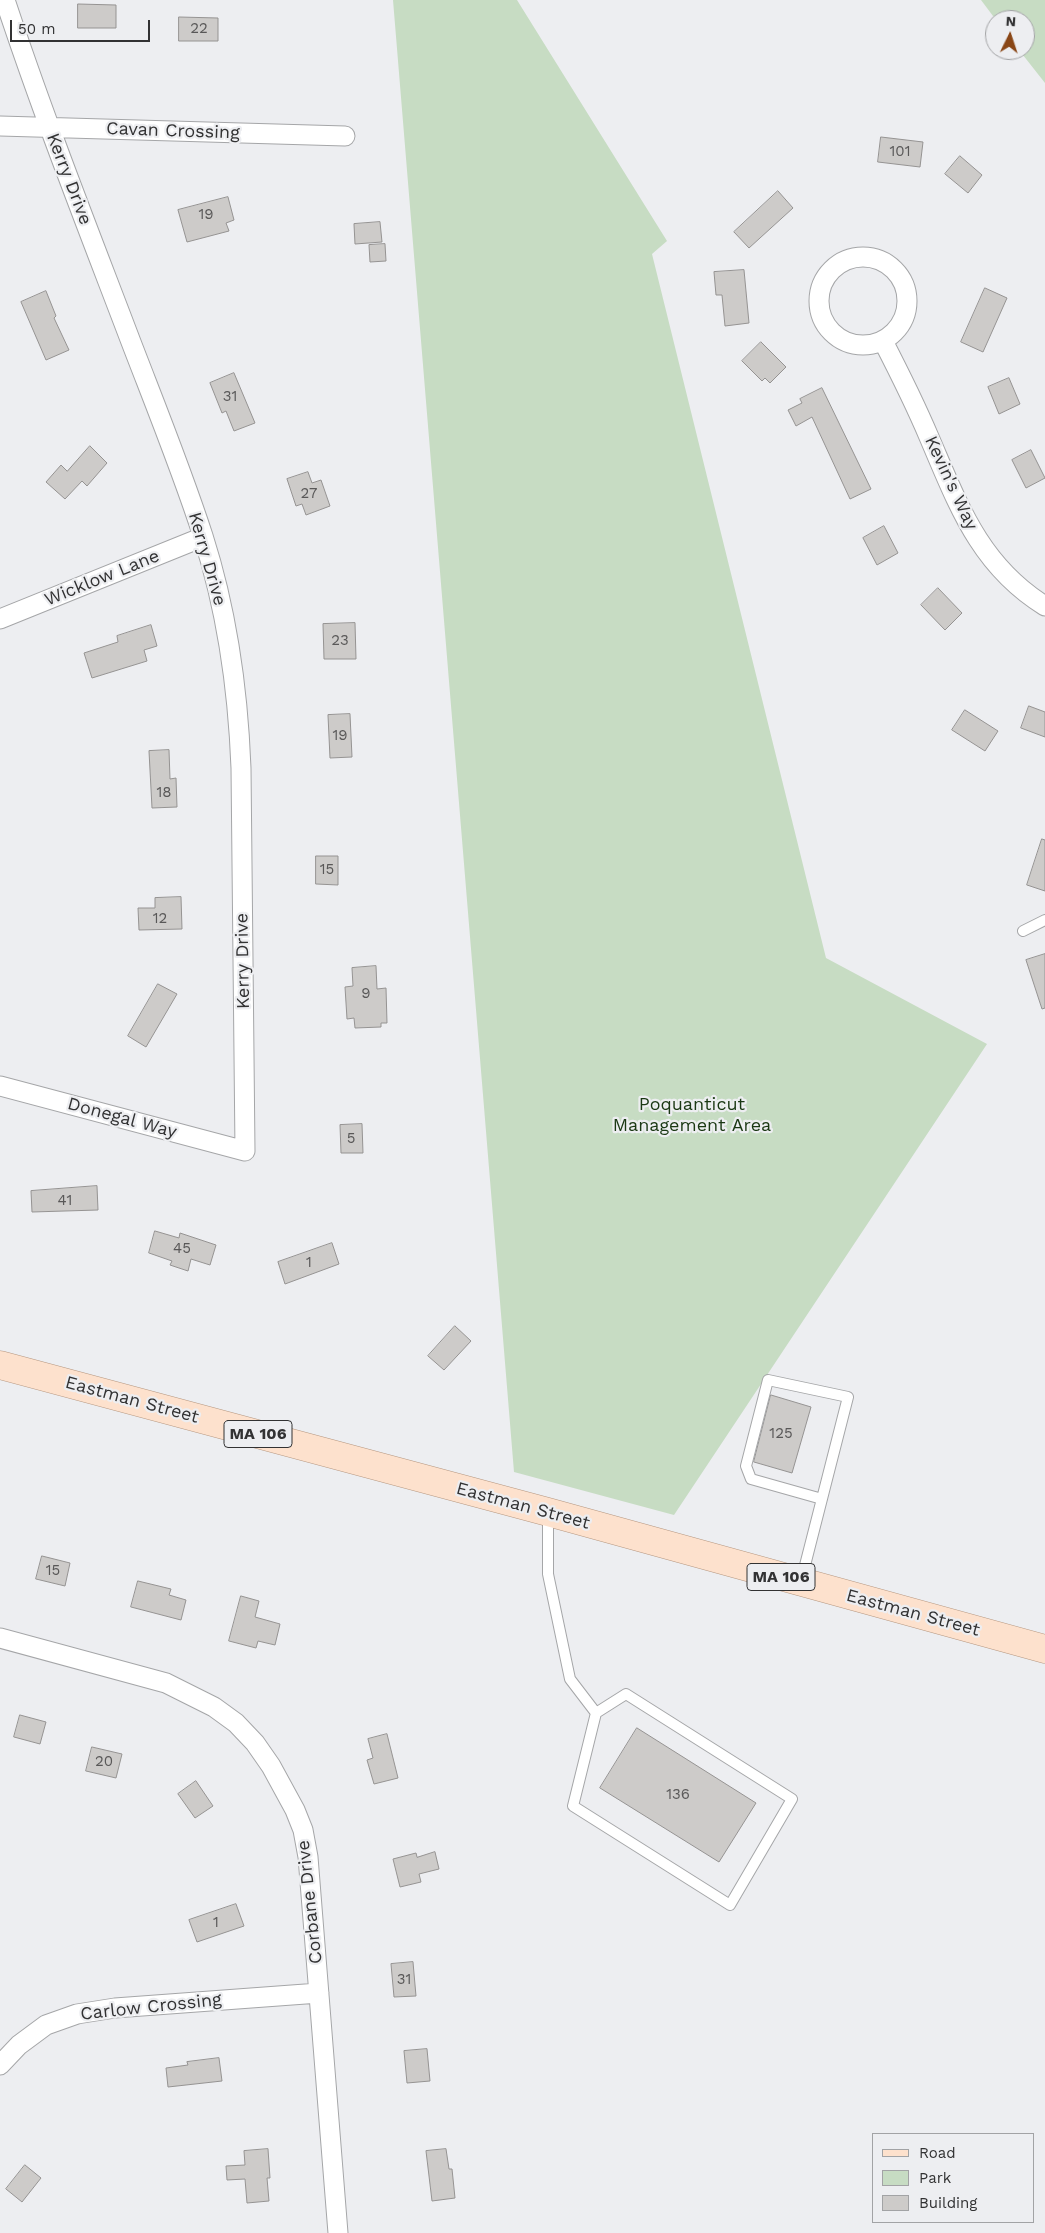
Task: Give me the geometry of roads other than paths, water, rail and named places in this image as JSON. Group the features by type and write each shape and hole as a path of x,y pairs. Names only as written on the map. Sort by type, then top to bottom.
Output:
{"main road":[{"name":"Eastman Street","path":"0,1365 548,1512 1045,1649"}],"street":[{"name":"Kerry Drive","path":"5,0 49,127 180,469 203,537 230,650 239,713 241,768 245,1151"},
{"name":"Cavan Crossing","path":"0,126 346,136"},
{"path":"865,256 879,259 901,277 906,291 907,305 903,320 895,332 883,341 869,345 854,345 840,339 829,330 821,317 818,302 820,288 827,274 837,264 850,258 865,256"},
{"name":"Kevin's Way","path":"883,341 908,390 955,497 981,547 1012,581 1045,606"},
{"name":"Wicklow Lane","path":"0,619 203,537"},
{"name":"Donegal Way","path":"0,1086 245,1151"},
{"name":"Corbane Drive","path":"0,1638 166,1684 194,1695 236,1723 255,1743 285,1789 303,1830 308,1857 338,2233"},
{"name":"Carlow Crossing","path":"0,2065 19,2045 46,2025 77,2014 115,2008 319,1993"}],"lane":[{"path":"1023,931 1045,920"},
{"path":"800,1582 822,1499 848,1398 768,1380 746,1466 751,1479 822,1499"},
{"path":"548,1512 548,1574 570,1679 596,1713"},
{"path":"626,1694 792,1799 730,1905 573,1806 596,1713 626,1694"}],"park label":[{"name":"Poquanticut Management Area","path":"692,1115"}]}
